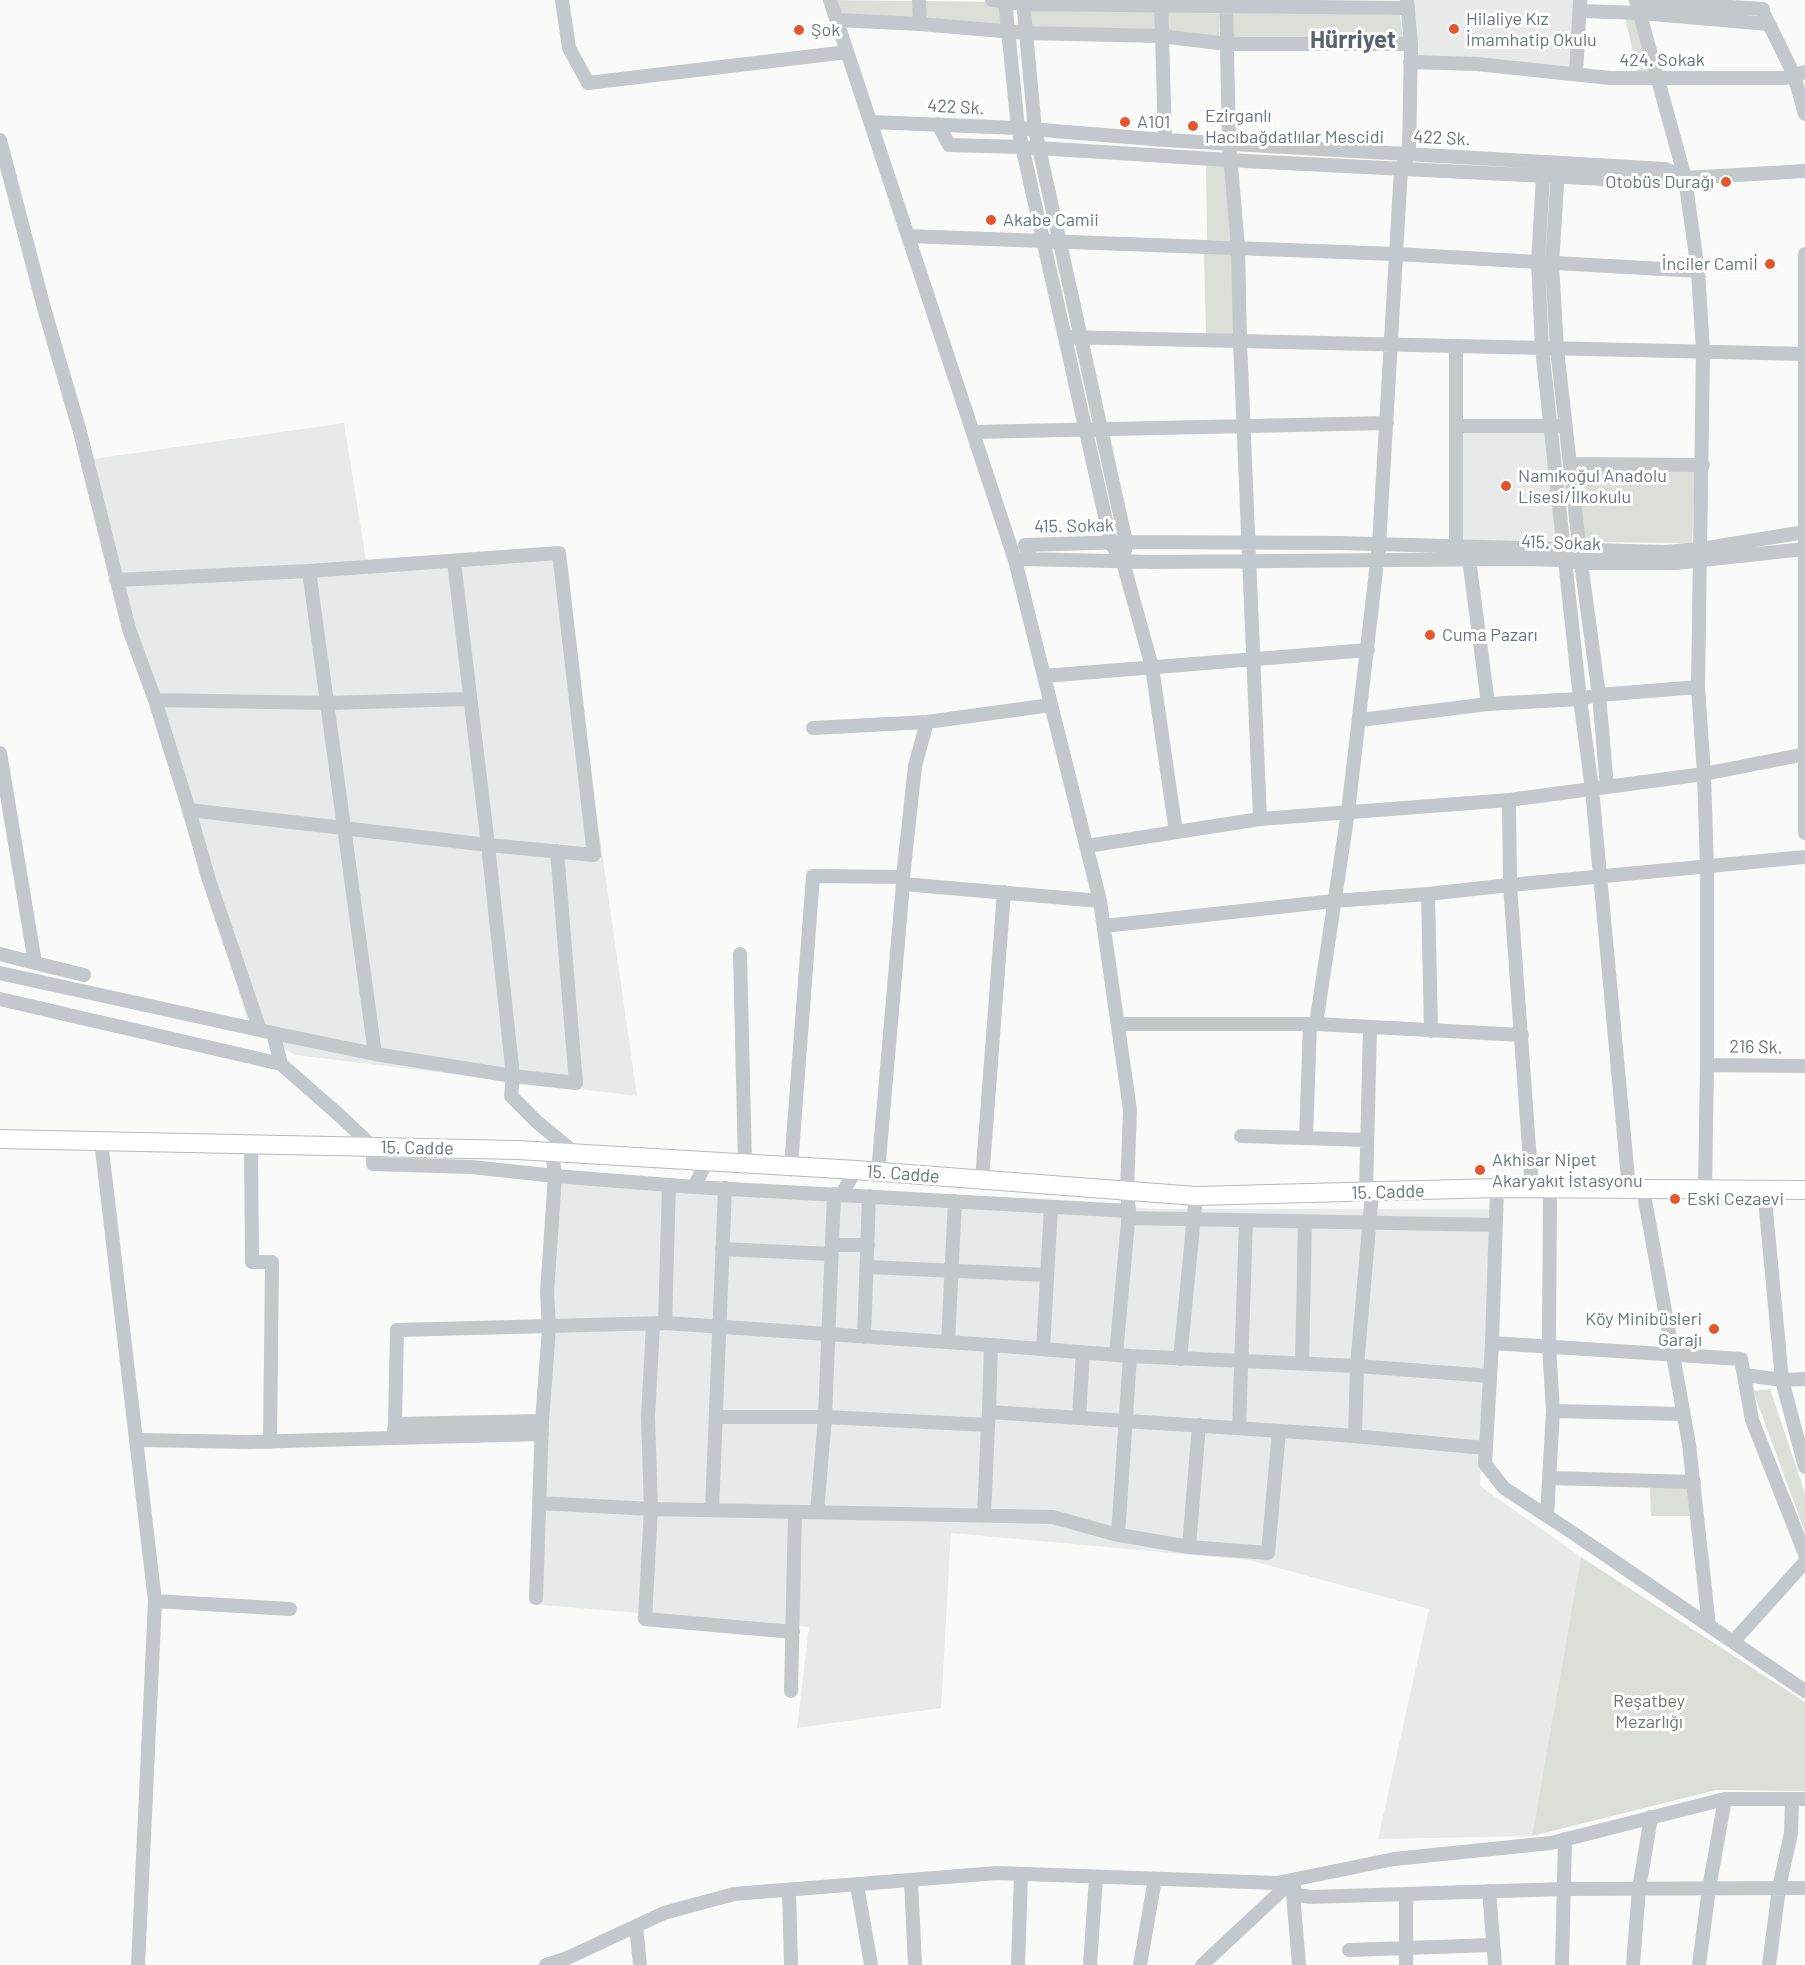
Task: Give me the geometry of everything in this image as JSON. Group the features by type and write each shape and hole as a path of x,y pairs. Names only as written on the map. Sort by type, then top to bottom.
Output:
{"main road":[{"name":"15. Cadde","path":"0,1139 552,1152 856,1170 1196,1196 1497,1188 1805,1190"}],"street":[{"path":"562,0 569,48 588,83 848,52"},
{"path":"830,0 1015,560 1100,901 1130,1110 1127,1191 1129,1215 1123,1355 1126,1420 1118,1534"},
{"path":"919,0 921,24"},
{"path":"1123,562 1126,542 1065,338 1022,147 1008,32 1001,0 1407,4 1411,44 1409,154 1401,169 1378,552 1348,812 1313,1024 1306,1138"},
{"path":"1023,2 1035,130 1080,338 1111,543 1123,562 1152,668 1176,832"},
{"path":"1161,3 1165,140"},
{"path":"1226,3 1229,143 1238,247 1260,819"},
{"path":"1638,5 1768,24"},
{"path":"1638,5 1685,178 1698,272 1703,351 1698,687 1707,868 1705,1189"},
{"path":"1576,74 1580,6 1761,5 1768,24 1800,74 1805,114"},
{"path":"837,20 1026,33 1161,36 1227,44 1411,44"},
{"name":"424. Sokak","path":"1410,62 1477,64 1610,78 1785,78 1800,74"},
{"name":"422 Sk.","path":"871,123 1018,128 1165,140 1409,154 1551,169"},
{"name":"422 Sk.","path":"938,124 949,146 1022,147 1401,169 1665,169 1685,178 1805,171"},
{"path":"0,140 80,432 129,628 155,700 209,880 266,1032 281,1064 373,1147 373,1164 472,1167 669,1185 1051,1207 1192,1220 1495,1226"},
{"path":"1551,169 1538,262 1542,348 1592,789 1599,877 1636,1189 1683,1414 1694,1482 1710,1626"},
{"path":"1551,169 1552,264 1557,349 1580,556 1599,695 1607,787"},
{"path":"908,236 1396,254 1698,272"},
{"path":"1805,254 1805,833"},
{"path":"1065,338 1805,354"},
{"path":"1456,346 1456,426 1462,553 1488,704"},
{"path":"973,432 1387,423"},
{"path":"1456,426 1565,425"},
{"path":"1570,464 1703,465"},
{"name":"415. Sokak","path":"1701,555 1804,532"},
{"name":"415. Sokak","path":"1378,552 1249,561 1123,562 1031,559 1025,545 1126,542 1248,543 1378,552 1580,556 1665,552 1701,555 1804,550"},
{"path":"116,580 309,571 559,553 594,855 189,810"},
{"path":"1015,560 1031,559"},
{"path":"454,562 513,1076 511,1096 537,1122 576,1154"},
{"path":"309,571 375,1054"},
{"path":"1044,676 1368,650"},
{"path":"1360,720 1488,704 1580,699 1599,695 1698,687"},
{"path":"155,700 328,703 470,699"},
{"path":"813,728 927,722 1051,705"},
{"path":"878,1172 915,766 927,722"},
{"path":"0,753 35,963"},
{"path":"1087,846 1260,819 1509,801 1704,774 1805,754"},
{"path":"1509,801 1510,885 1522,1035 1541,1189 1552,1411 1547,1516"},
{"path":"0,973 375,1054 513,1076 576,1083 557,851"},
{"path":"1104,926 1334,901 1707,868 1805,857"},
{"path":"791,1166 813,876 903,880 1100,901"},
{"path":"982,1180 1004,892"},
{"path":"1428,894 1431,1031"},
{"path":"0,954 84,975"},
{"path":"740,954 745,1163"},
{"path":"0,999 281,1064"},
{"path":"1118,1024 1313,1024 1522,1035"},
{"path":"1355,1436 1357,1366 1371,1223 1367,1140 1370,1028"},
{"name":"216 Sk.","path":"1707,1065 1805,1066"},
{"path":"1240,1136 1367,1140"},
{"path":"101,1141 156,1601 138,1965"},
{"path":"251,1144 252,1262 272,1262 270,1442"},
{"path":"536,1598 555,1176 552,1152"},
{"path":"694,1186 707,1161"},
{"path":"817,1512 825,1417 831,1250 837,1195 856,1170"},
{"path":"669,1185 659,1324 648,1417 651,1509 645,1619 793,1632"},
{"path":"712,1510 725,1188"},
{"path":"1497,1188 1485,1464 1504,1488 1805,1691"},
{"path":"1764,1189 1782,1380 1805,1467"},
{"path":"864,1337 869,1196"},
{"path":"1180,1359 1196,1196"},
{"path":"948,1342 956,1201"},
{"path":"1043,1349 1051,1207"},
{"path":"1239,1428 1246,1221"},
{"path":"1302,1364 1305,1222"},
{"path":"722,1249 831,1250 868,1245"},
{"path":"868,1267 1047,1275"},
{"path":"393,1438 397,1330 659,1324 1180,1359 1357,1366 1490,1376"},
{"path":"1492,1343 1741,1359 1752,1420 1805,1554"},
{"path":"984,1516 991,1345"},
{"path":"1079,1417 1083,1352"},
{"path":"1745,1375 1782,1380 1805,1379"},
{"path":"1552,1411 1683,1414"},
{"path":"716,1417 989,1419 1079,1417 1355,1436 1486,1448"},
{"path":"395,1424 542,1428"},
{"path":"1189,1547 1199,1425"},
{"path":"137,1440 270,1442 393,1438 542,1428"},
{"path":"539,1503 651,1509 1053,1517 1118,1534 1189,1547 1268,1553 1279,1431"},
{"path":"1549,1478 1694,1482"},
{"path":"791,1691 795,1512"},
{"path":"1733,1642 1805,1562"},
{"path":"156,1601 290,1609"},
{"path":"1699,1965 1709,1888 1725,1799"},
{"path":"546,1965 565,1959 664,1913 734,1894 997,1873 1277,1883 1394,1859 1551,1843 1725,1799 1798,1799 1779,1888 1769,1965"},
{"path":"1633,1965 1639,1889 1651,1817"},
{"path":"1562,1965 1565,1839"},
{"path":"1018,1965 1021,1874"},
{"path":"1090,1965 1096,1877"},
{"path":"1140,1965 1155,1879"},
{"path":"1295,1879 1293,1894 1299,1965"},
{"path":"1202,1965 1295,1879"},
{"path":"911,1881 915,1965"},
{"path":"857,1885 871,1965"},
{"path":"1293,1894 1311,1897 1564,1889 1805,1888"},
{"path":"789,1890 791,1965"},
{"path":"1489,1891 1495,1965"},
{"path":"1406,1894 1406,1965"},
{"path":"636,1926 640,1965"},
{"path":"1349,1950 1493,1945"}],"shaded area":[{"path":"1408,0 1574,0 1573,70 1413,58"},
{"path":"344,423 367,567 559,553 637,1096 295,1055 249,1028 86,460"},
{"name":"Namıkoğul Anadolu Lisesi/İlkokulu","path":"1456,426 1550,426 1564,548 1455,546"},
{"path":"549,1172 1159,1209 1496,1209 1480,1486 1581,1557 1532,1836 1378,1839 1429,1609 1249,1560 951,1533 941,1708 797,1728 809,1627 530,1604"}],"green space":[{"path":"830,0 1006,2 1008,32 837,20"},
{"path":"1026,7 1157,9 1157,33 1030,29"},
{"path":"1219,10 1219,39 1166,32 1166,11"},
{"path":"1231,11 1400,15 1403,38 1231,39"},
{"path":"1641,13 1652,74 1638,73 1625,18"},
{"path":"1206,162 1228,163 1233,241 1207,240"},
{"path":"1204,250 1234,251 1236,336 1206,336"},
{"path":"1575,464 1696,465 1692,543 1584,542"},
{"path":"1770,1389 1805,1493 1805,1532 1753,1391"},
{"path":"1690,1485 1694,1516 1651,1516 1650,1487"},
{"name":"Reşatbey Mezarlığı","path":"1581,1557 1805,1702 1805,1791 1716,1790 1532,1836"}],"place":[{"name":"Hilaliye Kız İmamhatip Okulu","path":"1454,29"},
{"name":"Şok","path":"799,30"},
{"name":"A101","path":"1125,122"},
{"name":"Ezirganlı Hacıbağdatlılar Mescidi","path":"1193,126"},
{"name":"Otobüs Durağı","path":"1726,182"},
{"name":"Akabe Camii","path":"991,220"},
{"name":"İnciler Camiİ","path":"1770,264"},
{"name":"Namıkoğul Anadolu Lisesi/İlkokulu","path":"1506,486"},
{"name":"Cuma Pazarı","path":"1430,635"},
{"name":"Akhisar Nipet Akaryakıt İstasyonu","path":"1480,1170"},
{"name":"Eski Cezaevi","path":"1675,1199"},
{"name":"Köy Minibüsleri Garajı","path":"1714,1329"}],"district":[{"name":"Hürriyet","path":"1353,40"}]}
